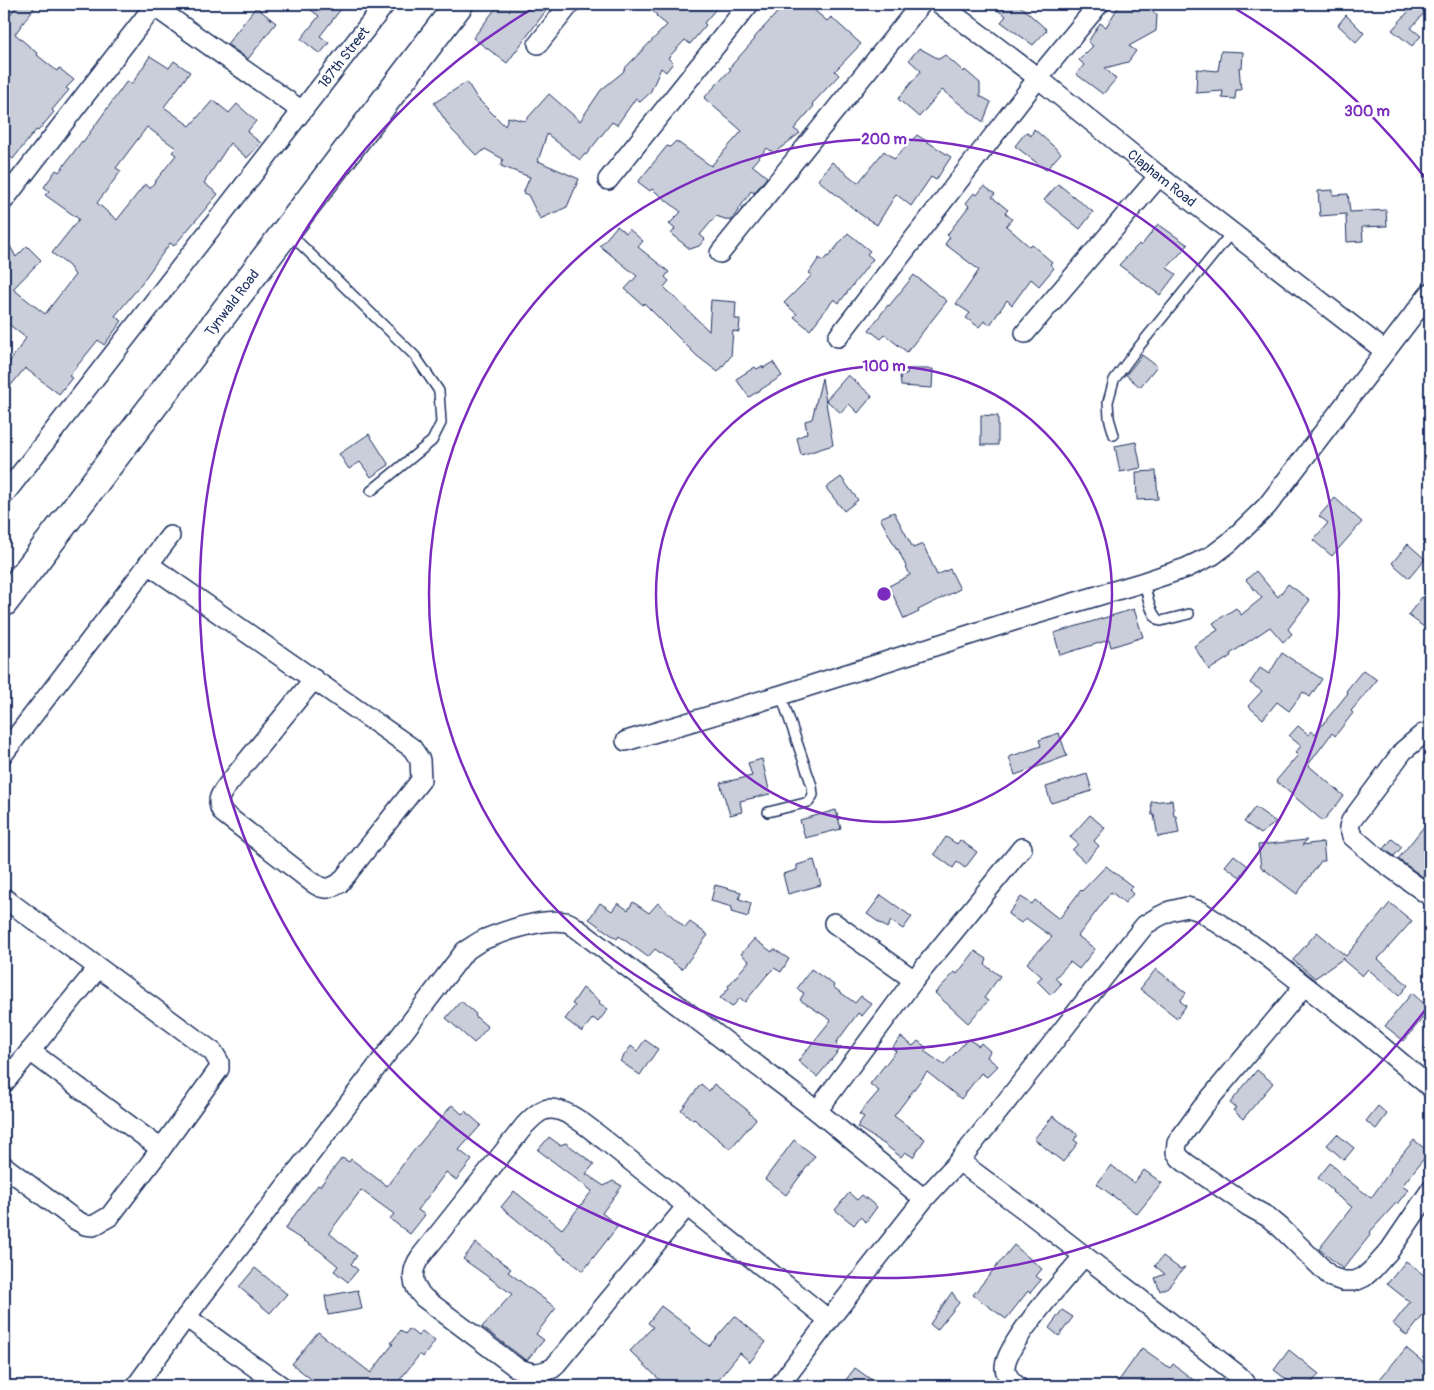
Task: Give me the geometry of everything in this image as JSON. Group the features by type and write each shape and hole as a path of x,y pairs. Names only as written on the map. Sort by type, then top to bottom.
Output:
{"main road":[{"name":"Tynwald Road","path":"4,602 459,4"}],"street":[{"name":"187th Street","path":"4,495 385,4"},
{"path":"538,44 570,4"},
{"path":"608,180 749,4"},
{"path":"720,253 921,4"},
{"name":"Clapham Road","path":"940,4 1038,78 1159,176 1385,351"},
{"path":"838,337 1038,78 1099,4"},
{"path":"4,200 152,5 302,111"},
{"path":"1025,334 1159,176"},
{"path":"626,741 782,695 1016,620 1144,582 1186,568 1213,554 1244,529 1266,506 1430,293"},
{"path":"4,753 170,536"},
{"path":"148,564 314,679 412,748 420,760 421,780 340,883 331,888 319,887 312,882 223,812 219,808 218,800 230,782 314,679"},
{"path":"1430,732 1423,734 1403,751 1351,821 1349,827 1352,836 1374,856 1430,896"},
{"path":"817,1111 914,980 1022,848"},
{"path":"4,898 213,1052 219,1062 219,1069 216,1075 110,1216 93,1226 85,1225 74,1219 4,1166"},
{"path":"782,1385 828,1320 924,1199 958,1161 1041,1058 1145,925 1170,911 1187,907 1200,911 1259,950 1363,1031 1430,1087"},
{"path":"136,1386 186,1317 465,951 484,940 508,931 548,921 567,922 575,927 817,1111 924,1199"},
{"path":"834,923 914,980"},
{"path":"4,1083 98,968"},
{"path":"1304,986 1202,1108 1177,1143 1176,1152 1186,1163 1268,1218 1331,1277 1344,1281 1364,1277 1373,1269 1390,1250 1430,1191"},
{"path":"30,1051 162,1148"},
{"path":"687,1206 553,1368 541,1373 528,1373 517,1368 417,1291 413,1275 416,1262 525,1125 543,1110 552,1110 563,1111 572,1116 606,1141 687,1206 828,1320"},
{"path":"958,1161 1029,1213 1238,1375 1247,1386"},
{"path":"1017,1386 1007,1376 1005,1367 1013,1345 1042,1306 1084,1256"},
{"path":"186,1317 281,1386"}],"lane":[{"path":"286,230 415,356 439,391 440,423 432,441 371,491"},
{"path":"1114,435 1109,418 1108,402 1114,380 1136,349 1232,232"},
{"path":"1144,582 1156,620 1161,621 1189,614"},
{"path":"768,812 809,802 813,795 812,786 782,695"}],"building":[{"path":"18,4 37,4 15,34 57,71 59,68 74,80 66,88 69,90 52,110 54,112 38,131 36,130 13,159 4,152 4,25"},
{"path":"303,4 333,4 341,9 320,36 329,43 320,54 301,39 319,16"},
{"path":"499,4 551,4 507,63 473,38"},
{"path":"644,4 720,4 690,44 685,40 668,58 673,63 666,72 661,68 650,93 640,102 636,98 617,125 612,122 580,160 547,134 538,161 579,179 567,207 540,219 528,195 523,193 530,177 501,166 503,159 485,149 477,156 451,129 434,103 467,82 477,98 505,126 508,117 525,121 549,94 580,121 601,90 623,72 667,25"},
{"path":"785,4 807,4 827,21 831,17 861,44 835,71 839,75 812,104 814,106 794,129 800,133 774,153 767,148 752,165 767,177 754,193 751,191 731,221 716,216 700,235 705,239 699,246 690,249 671,234 675,229 669,224 681,212 652,189 650,191 638,182 667,146 670,147 676,141 711,166 742,131 704,98 731,69 729,68"},
{"path":"988,4 1018,4 1047,30 1033,45 1001,22 1006,16"},
{"path":"1120,4 1142,4 1157,15 1156,31 1129,46 1136,51 1128,62 1105,68 1116,79 1103,94 1076,74 1084,65 1079,60 1093,46 1088,42 1100,23 1106,27"},
{"path":"1415,4 1425,12 1411,28 1421,36 1412,46 1392,30"},
{"path":"256,7 276,23 248,59 227,44"},
{"path":"1346,15 1364,33 1356,42 1338,25"},
{"path":"919,48 939,59 945,55 980,83 980,96 991,102 983,122 942,90 919,117 898,99 921,71 909,60"},
{"path":"1221,51 1243,52 1242,68 1239,67 1241,90 1236,90 1235,99 1222,98 1223,91 1196,93 1197,69 1218,71"},
{"path":"150,56 169,68 174,61 190,72 164,107 190,126 213,100 229,113 237,104 256,121 247,132 261,143 247,158 230,143 204,183 218,194 174,246 170,243 138,288 115,316 122,321 104,345 98,340 69,376 72,378 59,394 25,368 4,394 4,370 26,338 6,322 11,316 4,310 4,235 16,257 27,246 41,260 13,289 45,314 75,275 69,266 52,253 79,219 45,195 49,191 44,187 56,170 59,172 83,142 127,81 132,84","holes":["147,127 176,148 172,152 176,155 150,188 145,184 117,220 97,203 121,171 116,168"]},
{"path":"1034,129 1061,153 1046,170 1015,146 1026,132 1031,136"},
{"path":"917,135 951,157 936,180 931,177 911,206 896,194 877,225 860,214 818,180 832,162 858,183 884,151 894,159"},
{"path":"1058,184 1093,212 1080,229 1044,200"},
{"path":"984,186 995,194 992,197 1008,210 1005,213 1012,219 1006,226 1029,246 1031,244 1052,262 1050,264 1054,268 1039,286 1031,279 1012,305 1007,300 990,325 984,321 979,327 966,318 970,313 956,304 979,270 945,244 950,237 947,235 969,206 966,203 974,193 977,195"},
{"path":"1333,190 1333,195 1348,194 1350,212 1386,210 1387,226 1362,227 1363,241 1347,242 1346,214 1320,216 1318,191"},
{"path":"1158,224 1188,245 1167,268 1176,274 1160,295 1119,265 1139,244 1141,246"},
{"path":"617,226 626,233 629,229 643,241 638,247 669,272 665,277 669,281 664,287 709,331 711,300 736,302 735,319 740,319 739,332 733,331 731,356 718,372 697,356 644,303 643,305 625,289 637,276 600,246"},
{"path":"848,233 870,251 867,254 873,259 839,303 834,299 810,330 794,317 797,314 784,303 812,275 809,273 819,258 823,261 828,257"},
{"path":"914,275 947,301 907,352 885,335 881,339 869,330"},
{"path":"1142,355 1157,366 1140,387 1126,375"},
{"path":"773,362 782,376 749,397 736,379 755,367 757,369 762,366 763,368"},
{"path":"908,369 933,369 932,388 901,386 900,375 907,374"},
{"path":"848,375 872,396 858,413 849,404 841,413 826,400"},
{"path":"822,378 833,445 801,455 797,438 807,433 805,421 812,419"},
{"path":"981,415 998,416 998,445 981,445"},
{"path":"369,434 389,465 371,477 360,462 349,469 339,454"},
{"path":"1136,442 1141,468 1120,472 1115,446"},
{"path":"1156,471 1158,499 1137,500 1136,472"},
{"path":"841,477 858,500 844,511 826,488"},
{"path":"1335,498 1362,522 1332,556 1313,540 1328,523 1319,516"},
{"path":"894,512 913,548 923,544 937,575 950,569 960,589 904,619 889,586 910,575 880,518"},
{"path":"1408,544 1425,559 1409,578 1392,563"},
{"path":"1256,571 1278,597 1288,584 1310,600 1288,629 1292,634 1283,642 1270,627 1209,670 1194,646 1218,630 1213,623 1236,608 1241,615 1262,598 1246,580"},
{"path":"1422,597 1430,604 1430,619 1424,627 1408,615"},
{"path":"1134,609 1143,637 1111,647 1109,640 1060,655 1054,633"},
{"path":"1282,653 1322,679 1310,697 1303,692 1289,711 1277,702 1263,719 1248,706 1262,691 1250,683 1260,668 1269,674"},
{"path":"1363,670 1377,680 1351,711 1353,713 1335,736 1332,733 1308,765 1344,796 1323,821 1276,781 1298,755 1295,753 1301,746 1289,736 1298,726 1309,735 1311,731 1315,734 1348,693 1346,691"},
{"path":"1059,733 1067,756 1015,775 1009,757 1041,746 1039,740"},
{"path":"762,759 770,794 740,801 742,812 730,815 720,783 752,776 748,763"},
{"path":"1087,774 1092,791 1051,803 1046,787"},
{"path":"1172,800 1179,833 1158,837 1154,815 1152,815 1151,802"},
{"path":"1255,807 1276,822 1261,834 1244,822"},
{"path":"836,810 841,829 805,838 800,820"},
{"path":"1090,815 1105,828 1094,841 1099,846 1085,862 1072,850 1078,844 1070,837"},
{"path":"1430,819 1430,882 1398,859"},
{"path":"946,837 957,844 960,840 977,852 965,868 957,862 953,868 934,854"},
{"path":"1392,839 1402,847 1394,856 1384,849"},
{"path":"1307,840 1302,845 1323,842 1325,861 1321,861 1297,894 1261,867 1258,845"},
{"path":"1234,855 1248,866 1240,877 1225,866"},
{"path":"814,860 821,885 788,894 783,874 797,870 797,865"},
{"path":"1106,866 1133,887 1129,890 1133,894 1125,903 1111,892 1078,936 1095,949 1079,969 1070,962 1055,978 1061,984 1051,995 1037,981 1042,977 1027,963 1052,937 1027,919 1021,923 1008,914 1021,897 1032,904 1035,900 1059,919 1081,890"},
{"path":"715,885 741,892 739,899 751,903 748,917 731,912 732,907 711,901"},
{"path":"881,895 912,917 903,929 891,921 887,928 867,914"},
{"path":"633,902 649,913 658,903 685,928 690,922 708,935 682,969 655,949 648,957 619,936 617,939 589,919 600,903 612,911 618,903 628,910"},
{"path":"1390,903 1412,921 1378,959 1408,985 1399,996 1368,969 1362,976 1343,960 1344,958 1315,978 1293,960 1317,932 1346,956"},
{"path":"754,939 772,952 774,949 789,959 781,972 774,968 745,1002 740,998 732,1007 720,998 749,961 741,954"},
{"path":"975,951 987,959 985,965 1000,976 984,998 988,1001 968,1023 935,993 955,972 957,974"},
{"path":"811,969 855,1003 861,996 872,1004 862,1016 858,1013 836,1043 841,1048 817,1077 798,1061 831,1020 800,1000 804,993 797,989"},
{"path":"1156,969 1186,993 1180,1001 1186,1006 1177,1018 1140,989"},
{"path":"583,988 608,1009 598,1022 593,1018 582,1032 565,1019 575,1006 572,1004"},
{"path":"1412,993 1430,1009 1404,1041 1385,1026"},
{"path":"461,1001 488,1027 474,1043 446,1018"},
{"path":"901,1037 913,1046 918,1041 927,1048 924,1051 944,1065 968,1039 979,1046 981,1043 990,1051 987,1057 998,1066 987,1077 981,1073 961,1099 927,1072 894,1116 925,1139 913,1157 905,1152 901,1157 857,1127 864,1117 859,1114 879,1091 870,1084 896,1051 892,1048"},
{"path":"645,1040 658,1049 640,1075 620,1061 631,1046 637,1051"},
{"path":"1257,1070 1273,1083 1243,1119 1233,1110 1236,1108 1230,1103"},
{"path":"701,1084 709,1091 714,1084 750,1112 756,1119 730,1149 681,1110"},
{"path":"452,1105 462,1114 465,1111 481,1125 459,1150 472,1160 456,1180 446,1172 418,1210 425,1215 410,1234 390,1219 394,1214 361,1190 329,1233 357,1256 351,1264 358,1270 348,1282 334,1271 338,1266 320,1251 285,1229 318,1185 320,1186 342,1158 349,1162 351,1159 387,1186"},
{"path":"1378,1106 1387,1114 1376,1129 1366,1121"},
{"path":"1053,1116 1078,1135 1074,1140 1078,1143 1063,1162 1034,1139"},
{"path":"1337,1134 1354,1148 1344,1160 1327,1145"},
{"path":"549,1137 560,1145 566,1143 594,1164 586,1174 604,1186 613,1181 622,1186 602,1213 618,1226 583,1271 501,1207 514,1191 562,1229 592,1191 538,1150"},
{"path":"794,1140 815,1156 786,1195 765,1179"},
{"path":"1414,1140 1429,1152 1402,1186 1408,1190 1370,1232 1371,1234 1343,1269 1319,1249 1352,1207 1332,1192 1318,1178 1330,1163 1339,1173 1371,1198 1390,1169"},
{"path":"1111,1165 1134,1183 1144,1170 1162,1183 1137,1214 1097,1184"},
{"path":"849,1193 857,1200 862,1195 877,1207 866,1222 860,1217 854,1225 835,1210"},
{"path":"476,1243 511,1269 508,1272 556,1308 536,1334 544,1340 527,1360 482,1327 512,1294 463,1259"},
{"path":"1014,1245 1042,1269 1036,1276 1041,1280 1030,1293 1028,1291 1006,1319 973,1295"},
{"path":"1163,1256 1180,1269 1185,1267 1168,1287 1160,1291 1155,1278 1165,1274 1155,1266"},
{"path":"1406,1261 1430,1280 1430,1318 1425,1313 1407,1336 1393,1324 1410,1302 1387,1284"},
{"path":"255,1268 287,1294 270,1313 239,1287"},
{"path":"358,1290 362,1309 328,1315 325,1296"},
{"path":"952,1292 959,1303 937,1330 930,1324"},
{"path":"661,1306 690,1328 689,1330 709,1346 735,1316 766,1342 750,1362 740,1353 713,1386 666,1386 630,1351 653,1327 648,1323"},
{"path":"1062,1310 1073,1317 1059,1336 1049,1328"},
{"path":"409,1329 418,1336 422,1331 435,1341 423,1357 420,1354 395,1386 320,1386 292,1364 318,1332 371,1373 401,1330 405,1334"},
{"path":"1142,1348 1170,1368 1173,1364 1201,1386 1115,1386"},
{"path":"1406,1348 1430,1368 1430,1386 1374,1386"},
{"path":"1289,1350 1319,1374 1309,1386 1295,1386 1274,1370"},
{"path":"855,1368 880,1386 841,1386"}]}
